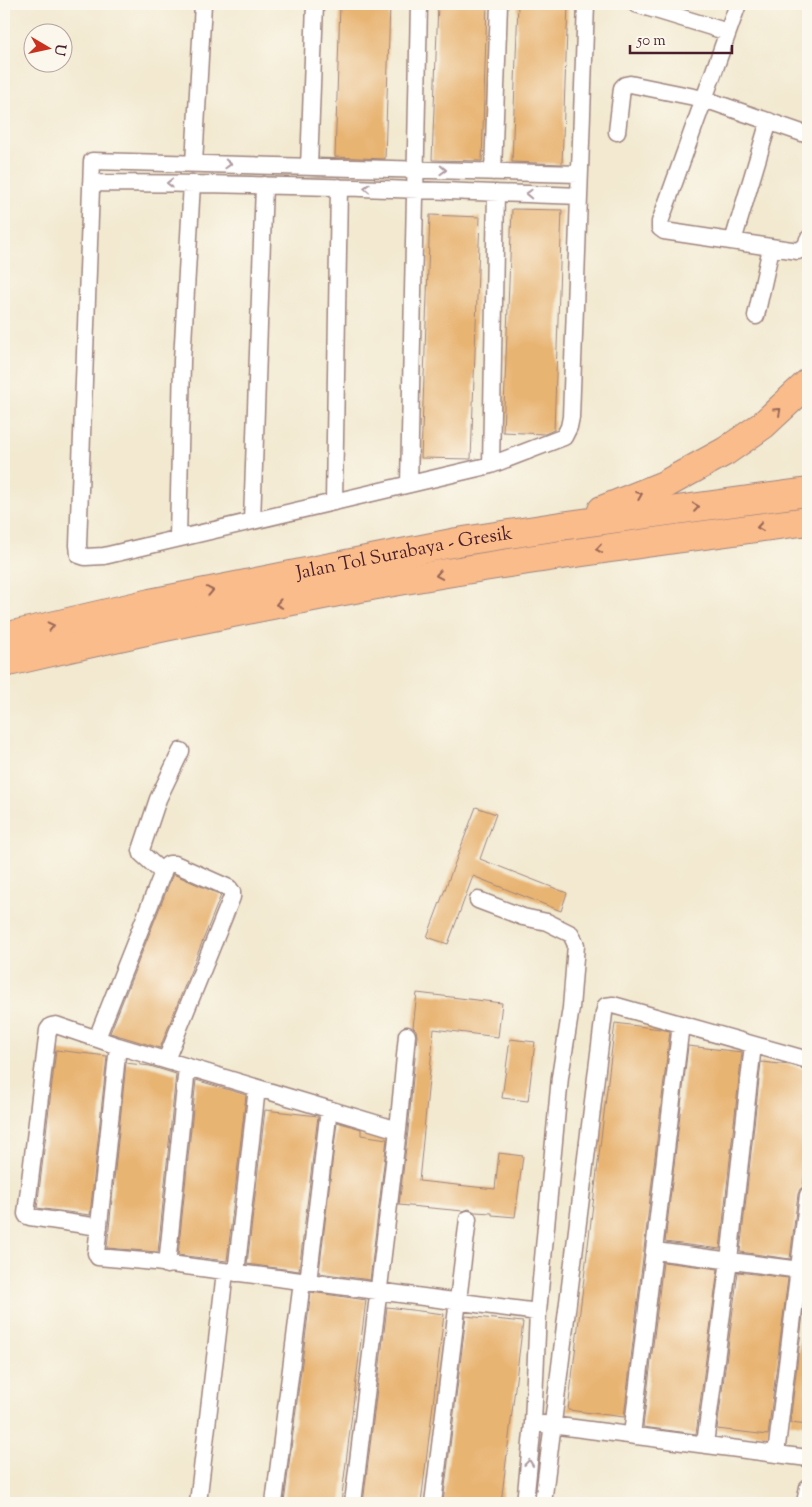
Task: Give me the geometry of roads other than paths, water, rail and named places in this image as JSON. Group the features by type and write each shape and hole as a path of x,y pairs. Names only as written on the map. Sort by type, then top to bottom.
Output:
{"highway":[{"path":"562,526 664,486 726,451 763,425 808,383"},
{"name":"Jalan Tol Surabaya - Gresik","path":"4,637 150,603 457,542 808,492"},
{"name":"Jalan Tol Surabaya - Gresik","path":"4,663 134,633 324,595 560,555 808,520"}],"street":[{"path":"194,163 203,4"},
{"path":"309,167 315,4"},
{"path":"409,484 414,169 419,4"},
{"path":"493,172 499,4"},
{"path":"579,174 92,161 78,545 79,553 82,557 104,556 491,465 564,436 569,427 571,417 586,4"},
{"path":"636,4 728,32"},
{"path":"738,4 660,222 660,228 664,231 798,251 806,246 808,239"},
{"path":"617,132 622,88 624,85 630,84 704,99 808,135"},
{"path":"732,241 769,121"},
{"path":"91,183 192,183 578,196"},
{"path":"178,538 182,361 192,183"},
{"path":"252,521 264,185"},
{"path":"334,501 339,187"},
{"path":"491,465 496,193"},
{"path":"756,316 772,248"},
{"path":"163,873 142,854 141,850 158,799 181,751"},
{"path":"97,1038 165,868 169,864 175,864 229,888 232,892 232,898 166,1060"},
{"path":"478,900 523,917 547,922 571,934 576,944 570,1012 560,1077 538,1312 534,1423 525,1503"},
{"path":"543,1503 606,1006 613,1005 808,1060"},
{"path":"98,1227 30,1217 26,1214 48,1030 56,1024 118,1046 398,1130"},
{"path":"632,1435 681,1024"},
{"path":"353,1503 408,1035"},
{"path":"705,1444 754,1045"},
{"path":"118,1046 98,1227 96,1253 98,1257 155,1262 538,1312"},
{"path":"167,1265 187,1067"},
{"path":"198,1503 257,1088"},
{"path":"274,1503 329,1109"},
{"path":"776,1454 804,1270 808,1195"},
{"path":"433,1503 468,1219"},
{"path":"655,1251 804,1270"},
{"path":"534,1423 808,1458"},
{"path":"805,1503 808,1487"}]}
